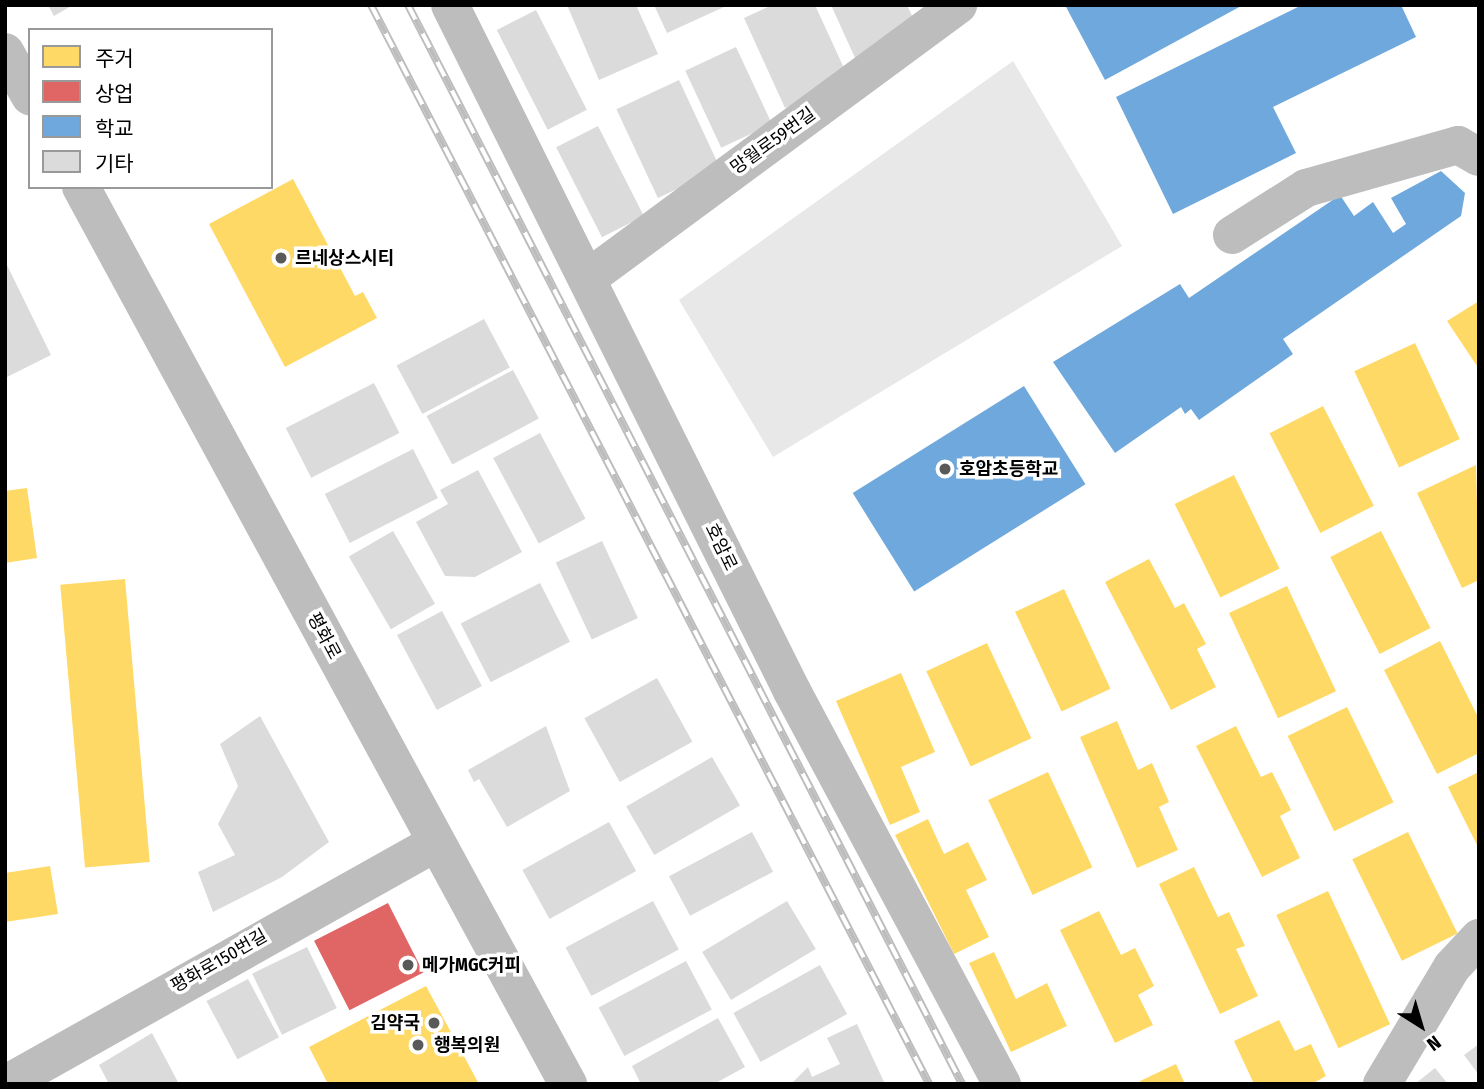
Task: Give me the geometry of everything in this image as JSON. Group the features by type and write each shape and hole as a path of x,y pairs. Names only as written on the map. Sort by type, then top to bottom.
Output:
{"street":[{"name":"호암로","path":"450,5 792,691 1002,1084"},
{"name":"망월로59번길","path":"588,278 958,5"},
{"path":"5,52 28,92"},
{"path":"1232,235 1306,188 1458,145 1479,157"},
{"name":"평화로","path":"82,189 568,1084"},
{"name":"평화로150번길","path":"6,1084 435,843"},
{"path":"1382,1084 1452,967 1479,938"}],"shaded area":[{"path":"1013,61 1122,246 773,457 679,300"}],"building: 주거":[{"name":"르네상스시티","path":"293,179 355,296 363,292 377,318 285,367 209,224"},
{"path":"1479,301 1479,369 1447,321"},
{"path":"1415,343 1460,439 1399,467 1354,371"},
{"path":"1323,406 1374,506 1320,533 1270,433"},
{"path":"1476,465 1479,580 1462,588 1417,493"},
{"path":"1234,475 1280,568 1220,597 1175,504"},
{"path":"27,488 37,558 5,563 5,491"},
{"path":"1381,531 1430,628 1380,654 1330,557"},
{"path":"1149,559 1175,608 1184,603 1206,644 1197,649 1216,687 1171,710 1105,582"},
{"path":"125,579 150,862 85,868 60,585"},
{"path":"1287,586 1336,691 1278,718 1229,613"},
{"path":"1064,589 1110,689 1062,712 1015,612"},
{"path":"1440,641 1479,719 1479,753 1437,774 1384,670"},
{"path":"987,643 1031,738 971,766 926,671"},
{"path":"901,673 935,752 901,767 920,812 890,825 836,701"},
{"path":"1347,707 1393,802 1334,831 1288,736"},
{"path":"1117,721 1138,770 1152,763 1169,802 1159,807 1178,850 1137,868 1080,737"},
{"path":"1236,726 1261,777 1272,772 1291,810 1280,816 1300,858 1262,877 1196,746"},
{"path":"1048,772 1092,867 1033,895 988,800"},
{"path":"1479,772 1479,849 1448,787"},
{"path":"928,819 944,854 968,842 987,880 966,890 989,937 954,954 895,835"},
{"path":"1408,832 1458,934 1402,961 1352,859"},
{"path":"50,866 58,914 5,922 5,873"},
{"path":"1194,867 1218,917 1229,912 1245,946 1236,949 1258,996 1220,1014 1159,884"},
{"path":"1328,891 1390,1024 1338,1048 1276,915"},
{"path":"1099,911 1121,955 1135,948 1154,986 1138,995 1153,1025 1115,1043 1060,930"},
{"path":"994,952 1016,999 1047,983 1067,1026 1011,1052 969,963"},
{"path":"426,986 479,1084 328,1084 309,1047"},
{"path":"1279,1020 1295,1051 1311,1044 1326,1076 1312,1084 1254,1084 1234,1041"},
{"path":"1176,1064 1185,1084 1141,1084 1140,1081"}],"building: 상업":[{"path":"388,903 423,972 349,1010 314,941"}],"building: 학교":[{"path":"1065,5 1243,5 1105,80"},
{"path":"1302,5 1401,5 1416,37 1273,107 1296,153 1173,214 1116,97"},
{"path":"1441,171 1465,193 1461,216 1283,339 1293,354 1199,420 1191,409 1185,414 1181,407 1115,453 1053,362 1180,284 1189,298 1340,195 1354,216 1373,202 1393,233 1406,224 1391,198"},
{"path":"1024,386 1085,484 914,591 853,493"}],"building: 기타":[{"path":"48,5 73,5 54,16"},
{"path":"567,5 636,5 658,54 599,80"},
{"path":"654,5 723,5 724,7 667,33"},
{"path":"772,5 815,5 849,79 785,108 744,18"},
{"path":"831,5 907,5 919,31 856,60"},
{"path":"536,10 587,110 548,130 497,30"},
{"path":"736,47 772,124 721,148 685,71"},
{"path":"679,80 720,169 658,198 616,109"},
{"path":"598,126 644,216 602,237 556,147"},
{"path":"5,261 51,355 5,378"},
{"path":"484,319 510,368 422,414 397,365"},
{"path":"513,370 539,419 452,465 426,416"},
{"path":"374,383 399,433 311,478 286,428"},
{"path":"540,433 586,519 539,544 493,458"},
{"path":"413,449 438,498 350,543 325,494"},
{"path":"478,470 522,552 475,577 445,576 416,522 448,504 440,490"},
{"path":"393,531 435,604 391,629 349,556"},
{"path":"602,541 638,618 592,640 556,563"},
{"path":"540,583 570,642 491,682 461,623"},
{"path":"442,611 482,686 437,710 397,635"},
{"path":"657,678 692,742 620,782 584,718"},
{"path":"260,716 329,842 282,877 213,912 198,872 235,855 218,824 238,786 220,744"},
{"path":"546,726 570,791 507,827 479,779 474,782 468,770"},
{"path":"712,757 740,805 654,855 626,807"},
{"path":"609,822 636,871 550,919 522,870"},
{"path":"752,832 773,872 690,916 669,876"},
{"path":"653,901 679,950 591,996 566,947"},
{"path":"787,901 816,949 731,1000 702,952"},
{"path":"307,947 337,1008 282,1035 252,974"},
{"path":"686,961 712,1010 624,1056 599,1007"},
{"path":"820,965 847,1014 761,1062 733,1013"},
{"path":"248,979 279,1037 237,1059 207,1001"},
{"path":"718,1018 745,1067 714,1084 641,1084 632,1066"},
{"path":"857,1024 885,1084 791,1084 808,1067 812,1077 840,1064 827,1038"},
{"path":"152,1033 179,1084 109,1084 99,1065"},
{"path":"1479,1044 1479,1075 1464,1055"},
{"path":"1435,1068 1448,1084 1415,1084"}],"railway":[{"path":"371,5 929,1084"},
{"path":"408,5 962,1084"}],"place":[{"name":"르네상스시티","path":"281,258"},
{"name":"호암초등학교","path":"945,469"},
{"name":"메가MGC커피","path":"408,965"},
{"name":"김약국","path":"434,1023"},
{"name":"행복의원","path":"418,1045"}]}
